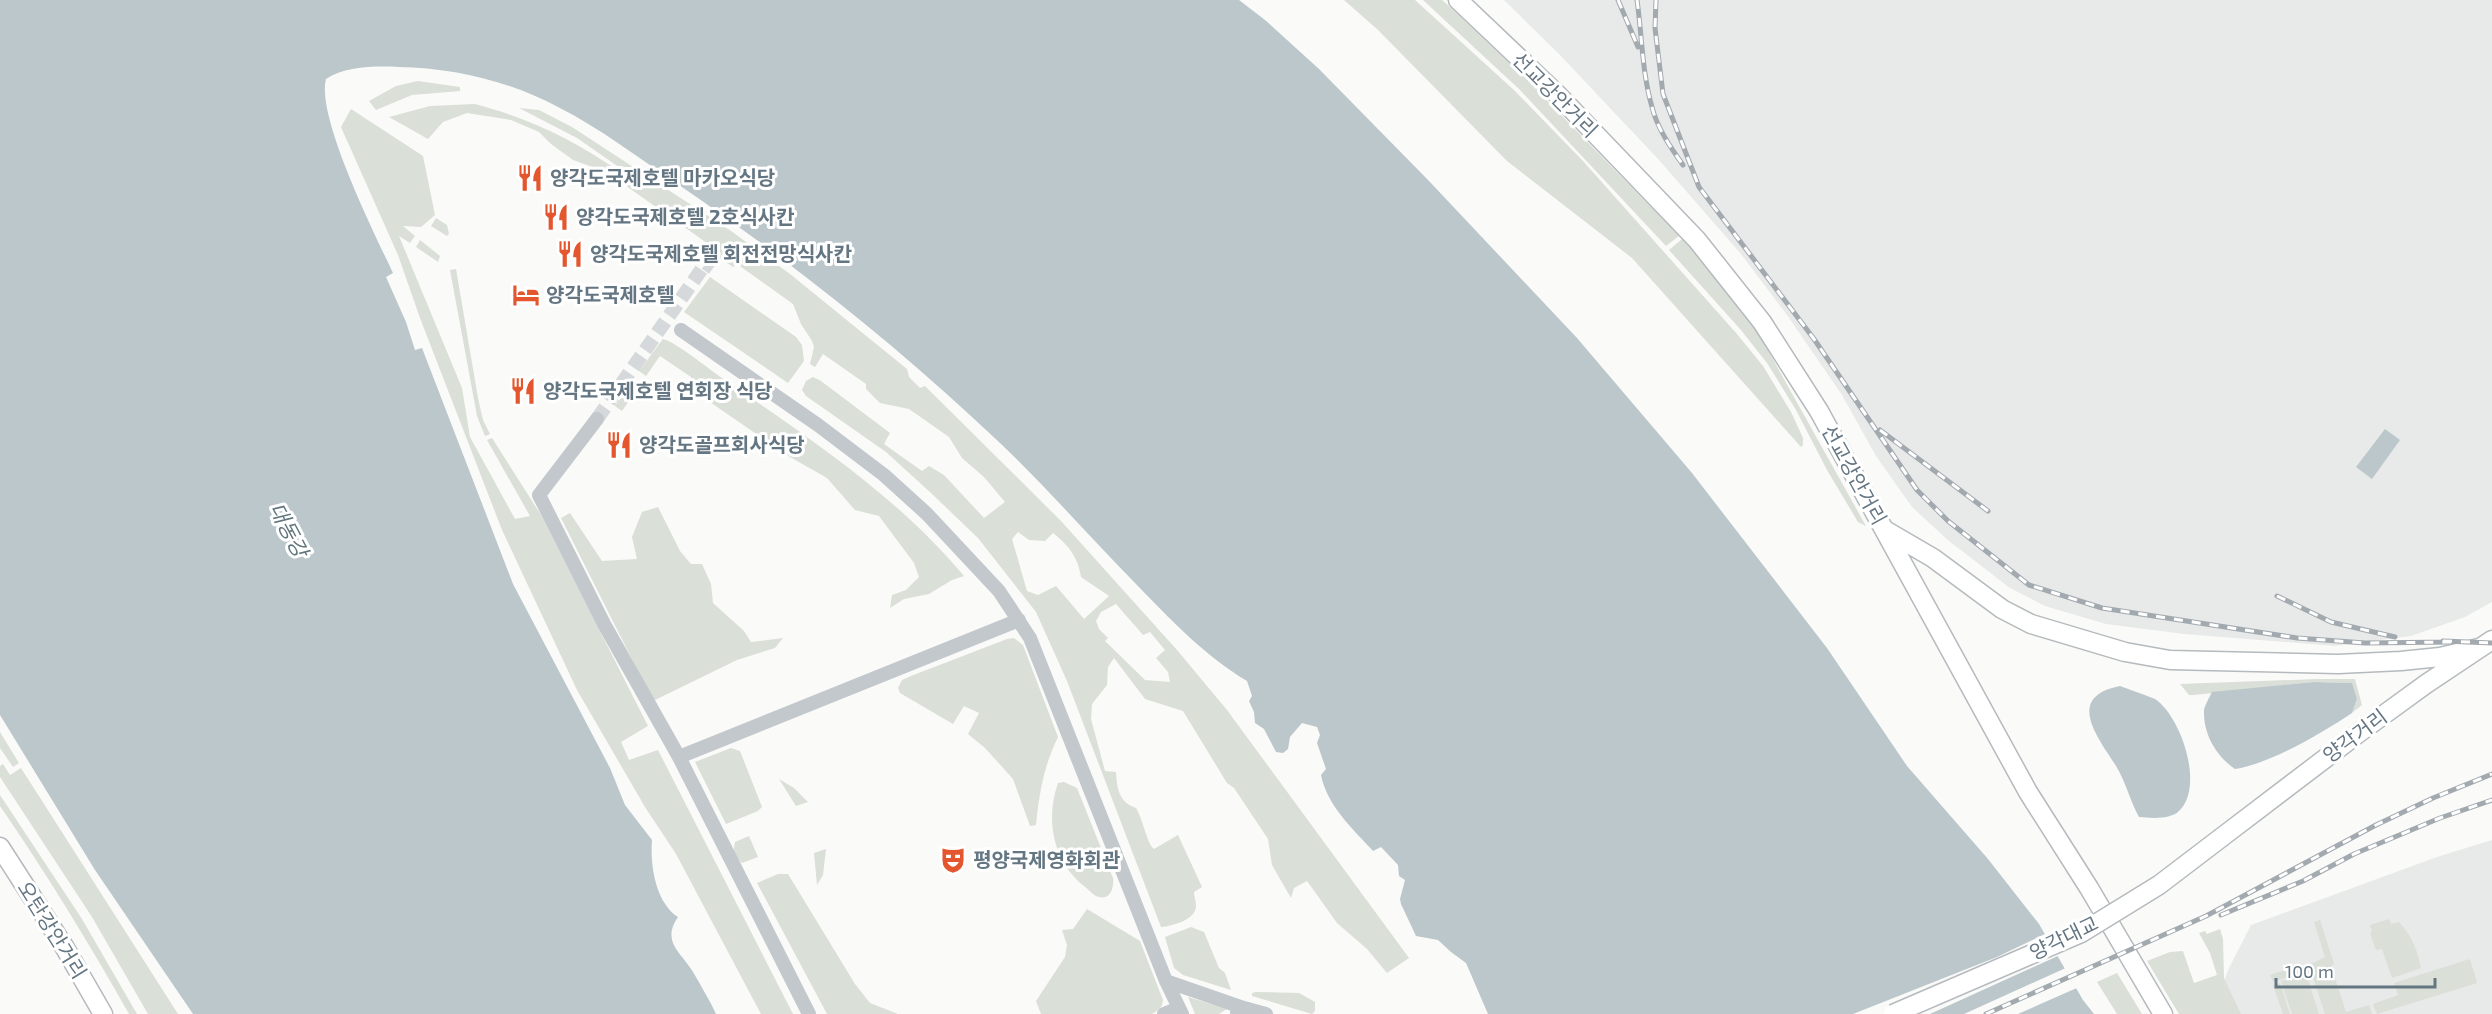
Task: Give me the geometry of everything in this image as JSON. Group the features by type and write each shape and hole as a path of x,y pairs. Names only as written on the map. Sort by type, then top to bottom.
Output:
{"main road":[{"name":"선교강안거리","path":"1458,0 1557,94 1697,240 1762,322 1819,411 2028,792 2089,888 2163,1014"},
{"path":"1885,530 1933,558 2002,609 2031,624 2125,652 2170,660 2338,664 2401,662 2439,657 2485,644"},
{"name":"양각거리","path":"2222,837 2426,684 2485,644"},
{"path":"2401,662 2413,668 2426,684"},
{"name":"양각대교","path":"1893,1014 2081,933 2159,885 2222,837"},
{"name":"오탄강안거리","path":"0,847 65,948 103,1014"}],"street":[{"path":"681,330 818,425 884,475 948,535 999,591 1030,638 1166,981 1181,1011 1164,1014"},
{"path":"597,419 539,495 604,624 679,757 809,1014"},
{"path":"679,757 1019,620"},
{"path":"1166,981 1239,1011 1266,1014"}],"shaded area":[{"path":"1344,0 1415,0 1515,91 1583,161 1737,334 1763,366 1791,412 1803,438 1803,445 1801,447 1632,258 1507,161 1378,30"},
{"path":"1423,0 1442,0 1448,5 1527,80 1679,236 1666,246 1519,89"},
{"path":"1504,0 2492,0 2492,602 2465,617 2411,636 2335,646 2184,634 2106,624 2045,606 2010,588 1949,541 1912,507 1876,456 1842,395 1787,315 1741,254 1659,160 1560,55"},
{"path":"418,81 460,87 460,91 412,95 376,110 369,101 396,86"},
{"path":"475,104 515,116 551,131 620,172 617,176 573,160 539,132 511,120 467,113 443,122 428,139 389,117 430,106"},
{"path":"519,108 539,110 572,127 731,231 790,274 907,369 909,377 920,388 925,386 1061,521 1177,650 1227,710 1409,958 1387,973 1367,949 1337,923 1307,881 1294,888 1291,898 1272,865 1268,839 1234,788 1227,783 1183,711 1145,699 1114,658 1108,667 1107,685 1092,704 1091,719 1105,771 1116,772 1120,794 1126,802 1136,808 1154,849 1178,835 1202,887 1194,892 1195,911 1188,919 1161,927 1067,681 1036,612 978,538 886,452 806,396 802,390 806,381 813,377 821,381 890,433 884,444 922,471 929,466 944,475 984,518 1005,502 984,477 962,458 949,437 909,409 880,403 866,389 866,384 823,354 815,367 810,364 814,347 793,304 737,264 733,267 720,258 721,253 622,183 630,175 577,138","holes":["1018,532 1029,540 1045,541 1053,533 1072,552 1081,577 1109,596 1084,619 1056,586 1038,595 1027,591 1012,539","1116,604 1143,635 1150,632 1165,650 1156,658 1168,672 1170,682 1145,680 1105,641 1108,638 1099,629 1096,621 1101,612"]},
{"path":"351,109 423,156 435,215 421,227 403,226 415,236 410,243 399,236 462,388 470,437 515,519 530,516 487,440 492,438 541,515 648,726 621,742 629,760 658,750 793,1014 761,1014 676,854 645,807 577,690 502,530 398,255 341,127"},
{"path":"436,218 447,225 449,234 447,236 431,226"},
{"path":"1682,239 1719,277 1756,329 1866,526 1858,522 1827,470 1796,410 1767,363 1741,330 1669,250"},
{"path":"420,240 440,256 438,262 416,247"},
{"path":"456,269 478,398 483,420 490,434 485,436 477,416 450,270"},
{"path":"710,277 796,337 802,345 804,361 788,383 684,312"},
{"path":"663,339 686,352 853,471 911,521 964,576 952,580 929,594 904,599 890,608 892,595 906,590 919,577 914,563 879,516 855,510 827,478 790,457 707,400 699,394 691,377 660,356 646,376 639,371"},
{"path":"628,388 635,392 622,411 615,406"},
{"path":"658,507 680,551 691,564 702,564 711,584 713,603 744,631 751,642 783,638 775,648 737,660 653,701 561,518 570,513 602,561 637,559 632,537 642,512"},
{"path":"1014,638 1023,645 1058,737 1043,780 1036,825 1030,826 1013,779 985,748 968,734 979,713 964,706 953,724 900,693 898,688 902,680 911,676"},
{"path":"2355,679 2362,705 2352,713 2357,699 2351,683 2313,682 2194,695 2189,695 2180,684"},
{"path":"0,732 19,763 13,767 0,748"},
{"path":"731,748 740,751 762,807 758,811 726,824 695,762"},
{"path":"3,764 10,775 21,768 178,1014 148,1014 92,917 0,777 0,766"},
{"path":"779,779 794,788 808,802 796,806"},
{"path":"1064,782 1077,788 1113,878 1112,889 1106,897 1093,894 1073,876 1065,865 1054,839 1052,811 1054,797 1058,783"},
{"path":"0,795 82,919 137,1014 129,1014 67,908 0,806"},
{"path":"749,836 758,857 742,863 733,854 735,842"},
{"path":"2492,840 2492,1014 2231,1014 2221,991 2228,970 2251,925 2437,857"},
{"path":"826,849 823,875 817,885 814,853"},
{"path":"778,874 788,874 855,984 870,1003 898,1014 827,1014 757,883"},
{"path":"1087,909 1140,941 1163,1000 1157,1011 1152,1014 1041,1014 1036,1001 1065,957 1067,945 1062,930 1073,929"},
{"path":"2389,919 2391,924 2399,922 2411,938 2421,968 2392,978 2382,949 2376,950 2370,933 2372,932 2370,925"},
{"path":"2320,920 2334,964 2331,966 2346,1012 2369,1005 2372,1014 2325,1014 2309,965 2325,957 2314,922"},
{"path":"1191,927 1204,932 1231,990 1183,975 1174,968 1165,937"},
{"path":"2220,929 2223,939 2224,978 2241,1014 2179,1014 2147,961 2170,952 2183,951 2194,983 2217,975 2210,953 2199,933 2205,931 2207,934"},
{"path":"2470,959 2477,983 2377,1014 2373,1004 2398,995 2394,983"},
{"path":"2294,967 2295,970 2302,967 2303,972 2273,982 2270,975"},
{"path":"2117,973 2142,1014 2117,1014 2097,982"},
{"path":"2306,973 2319,1014 2292,1014 2281,981"},
{"path":"2280,983 2290,1014 2283,1014 2273,985"},
{"path":"1252,993 1299,993 1315,1002 1315,1011 1312,1014 1252,996"},
{"path":"1188,997 1227,1009 1219,1014 1195,1014"}],"water":[{"name":"대동강","path":"0,0 1239,0 1265,20 1319,69 1429,181 1577,338 1692,473 1827,648 1907,766 1988,859 2039,924 2083,1000 2094,1014 1488,1014 1466,963 1438,940 1416,936 1401,904 1400,899 1405,880 1399,876 1398,865 1381,847 1373,851 1342,817 1329,797 1321,775 1326,769 1317,743 1320,735 1317,727 1302,723 1290,737 1288,749 1283,753 1276,752 1264,729 1255,723 1254,712 1249,701 1252,696 1247,681 1202,648 1175,623 1017,460 924,373 763,244 620,144 574,115 520,90 461,73 420,68 381,67 351,69 326,79 325,97 338,147 393,273 386,277 406,322 415,350 422,348 513,584 610,768 625,805 652,840 653,871 659,892 670,910 678,917 671,933 672,940 716,1014 193,1014 95,870 0,715"},
{"path":"2385,429 2400,440 2372,479 2356,467"},
{"path":"2314,682 2352,683 2357,699 2352,713 2295,747 2249,766 2235,769 2222,758 2212,744 2206,728 2204,710 2212,692"},
{"path":"2120,686 2155,699 2165,708 2181,736 2190,769 2190,786 2186,800 2175,814 2160,818 2139,817 2119,772 2094,730 2090,719 2090,708 2094,699 2103,691"}],"pier":[{"path":"2047,933 2060,955 1930,1014 1853,1014 1997,957"},
{"path":"2068,967 2079,987 2018,1014 1964,1014"}],"tunnel":[{"path":"597,419 706,263 713,268"}],"railway":[{"path":"1618,0 1638,47"},
{"path":"1637,0 1644,67 1654,115 1669,145 1683,165"},
{"path":"1656,0 1655,28 1663,94 1699,187 1814,339 1917,490 1948,521 2029,585 2102,608 2297,638 2365,643 2451,642"},
{"path":"1880,430 1988,511"},
{"path":"2277,596 2331,622 2395,637"},
{"path":"2443,641 2492,643"},
{"path":"1986,1014 2206,916 2376,825 2492,774"},
{"path":"2221,915 2303,881 2354,854 2440,818 2492,800"}],"place":[{"name":"양각도국제호텔 마카오식당","path":"530,178"},
{"name":"양각도국제호텔 2호식사칸","path":"556,217"},
{"name":"양각도국제호텔 회전전망식사칸","path":"570,254"},
{"name":"양각도국제호텔","path":"526,295"},
{"name":"양각도국제호텔 연회장 식당","path":"523,391"},
{"name":"양각도골프회사식당","path":"619,445"},
{"name":"평양국제영화회관","path":"953,860"}]}
